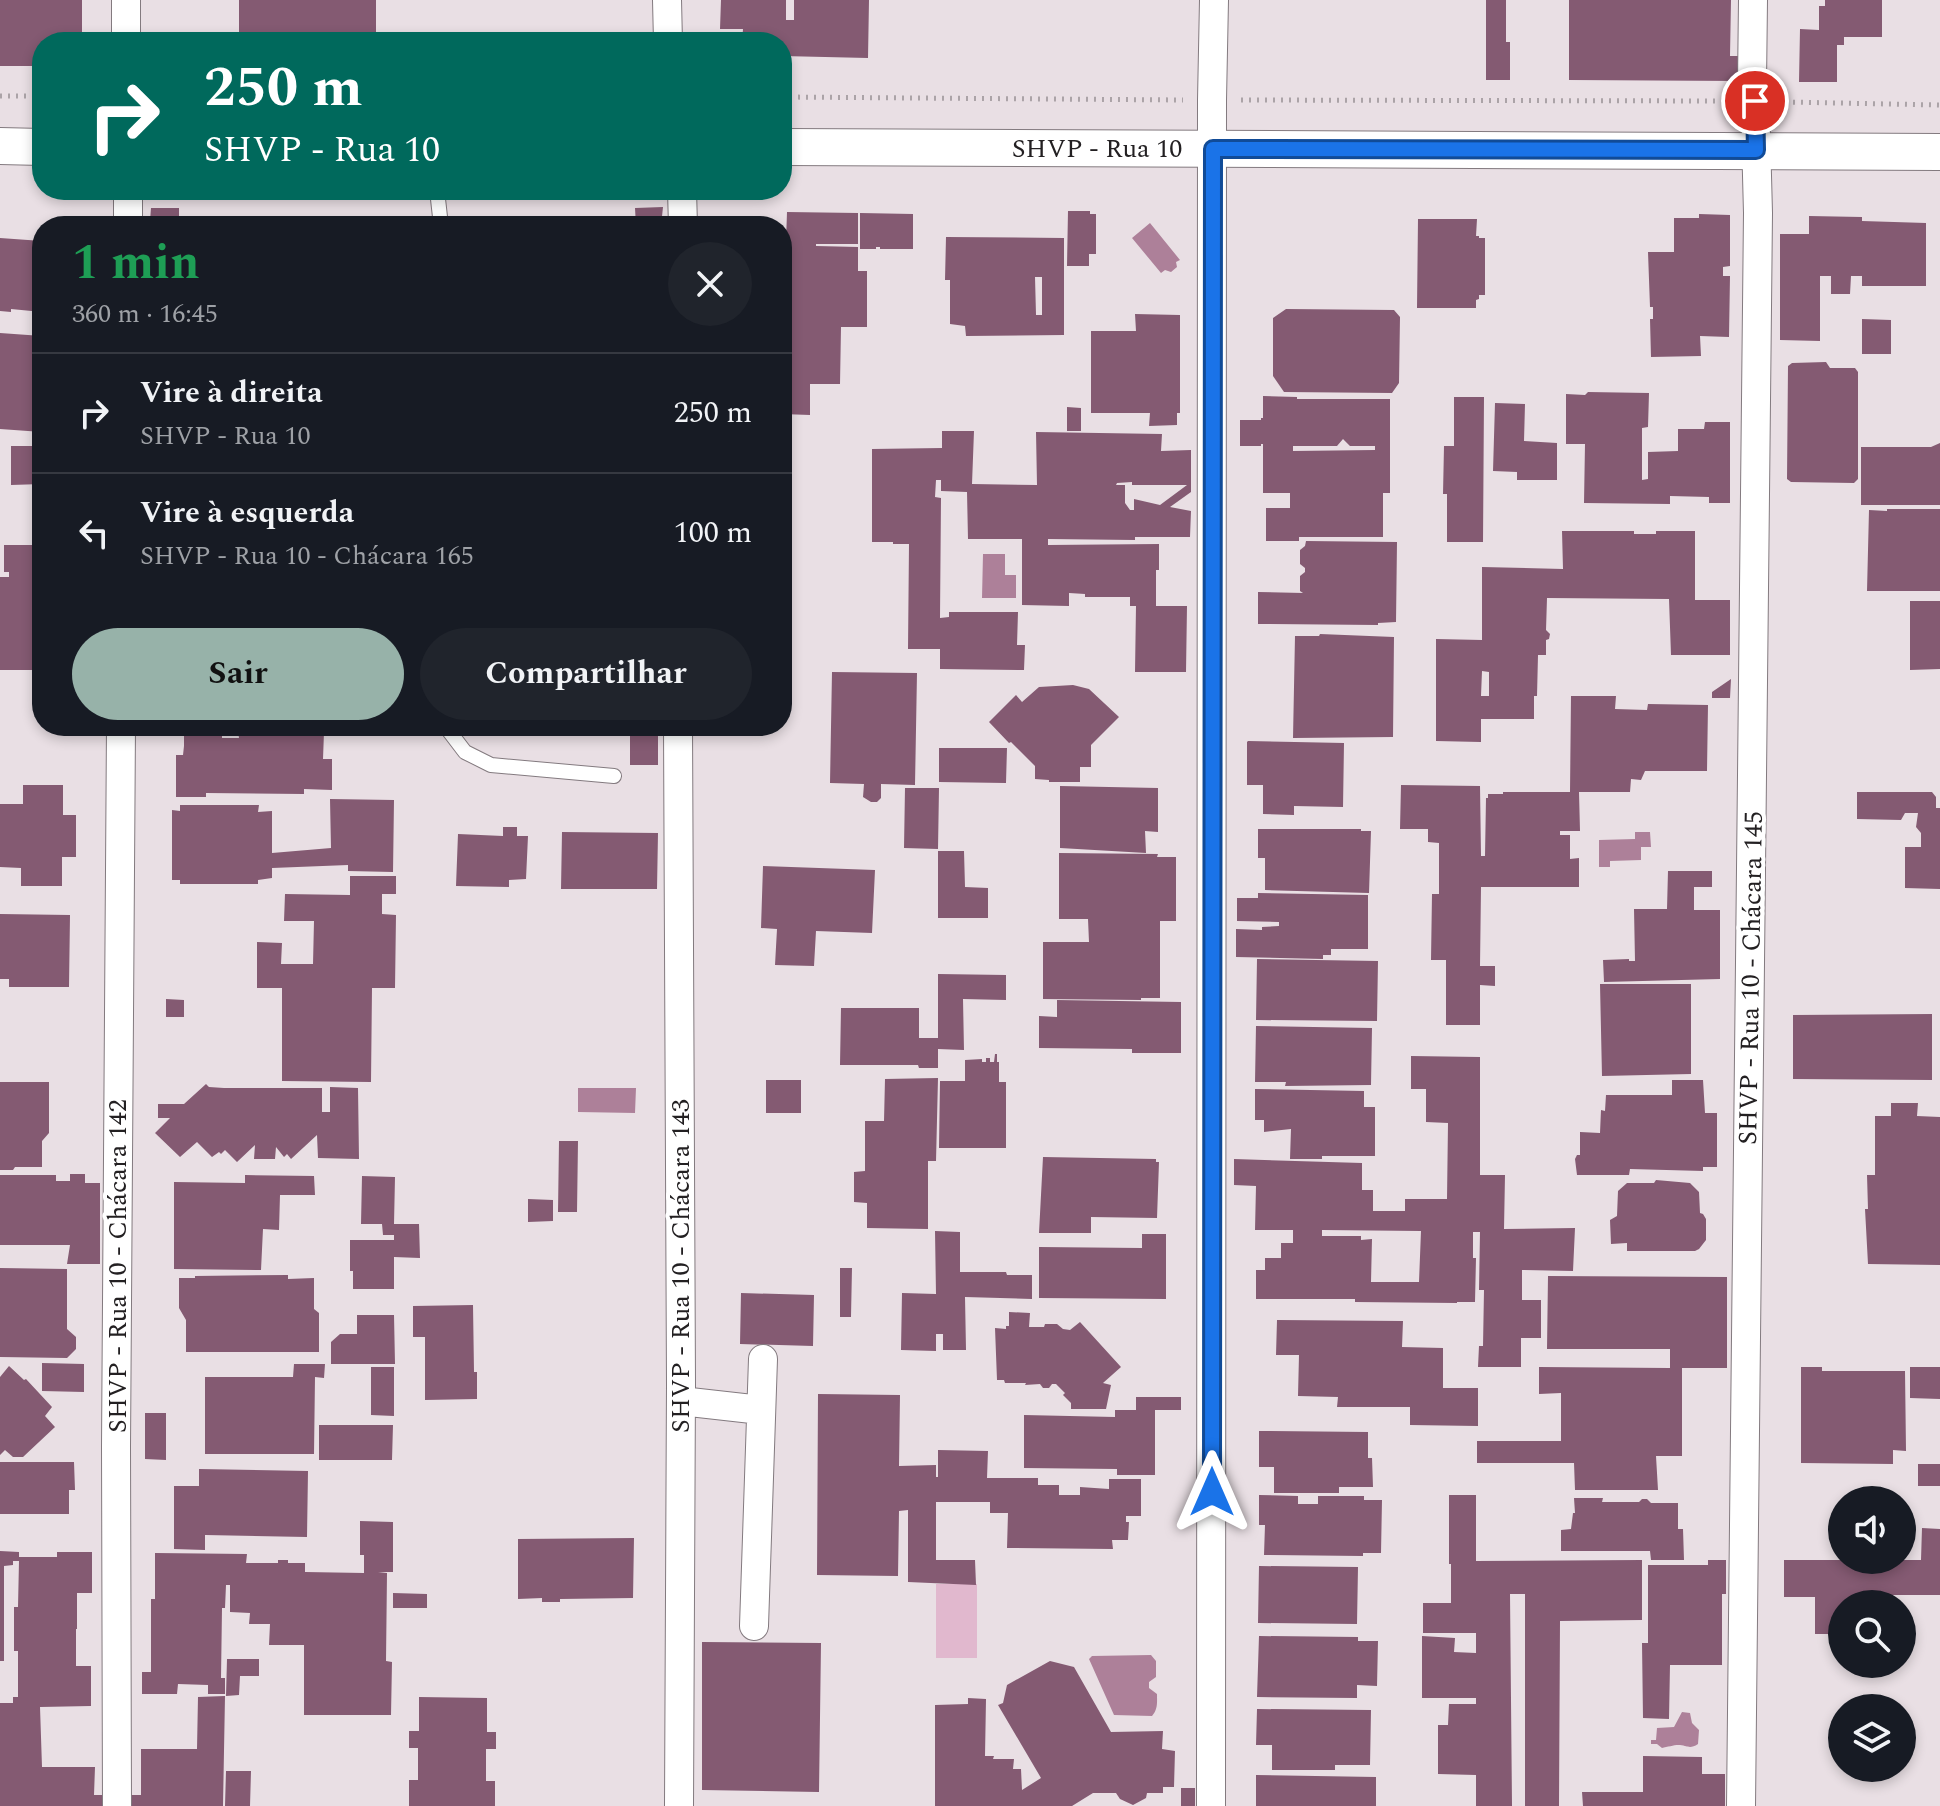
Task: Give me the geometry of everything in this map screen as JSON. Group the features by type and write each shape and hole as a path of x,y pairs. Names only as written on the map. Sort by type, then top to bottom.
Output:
{"street":[{"path":"126,0 126,32"},
{"path":"667,0 668,32"},
{"path":"1211,1806 1214,0"},
{"name":"SHVP - Rua 10 - Chácara 145","path":"1741,1806 1757,261 1753,0"},
{"path":"0,146 32,147"},
{"name":"SHVP - Rua 10","path":"792,147 1940,152"},
{"name":"SHVP - Rua 10 - Chácara 142","path":"117,1806 121,736"},
{"name":"SHVP - Rua 10 - Chácara 143","path":"678,736 679,1806"},
{"path":"754,1626 763,1359"},
{"path":"681,1401 761,1410"}],"lane":[{"path":"453,736 465,752 491,765 614,776"}],"path":[{"path":"0,96 32,96"},
{"path":"792,97 1755,101 1940,105"}],"shaded area":[{"path":"1150,223 1180,260 1171,272 1165,270 1161,273 1132,238"},
{"path":"983,554 1005,554 1005,575 1016,575 1016,598 982,598"},
{"path":"1635,832 1650,832 1651,847 1641,847 1641,860 1610,861 1610,867 1599,867 1599,840 1635,839"},
{"path":"578,1088 636,1088 635,1113 578,1112"},
{"path":"936,1584 977,1584 977,1658 936,1658"},
{"path":"1151,1655 1156,1661 1156,1677 1149,1682 1149,1688 1157,1694 1154,1713 1152,1716 1114,1715 1089,1659 1092,1656"},
{"path":"1682,1712 1690,1713 1692,1723 1699,1730 1698,1744 1662,1748 1651,1744 1651,1740 1656,1740 1657,1728 1674,1727"}],"building":[{"path":"0,0 82,0 82,32 32,32 32,66 0,66"},
{"path":"239,0 376,0 376,32 239,32"},
{"path":"721,0 786,0 786,20 794,20 794,0 869,0 868,58 792,56 792,32 720,29"},
{"path":"1486,0 1506,0 1510,80 1486,80"},
{"path":"1569,0 1731,0 1730,56 1749,56 1739,81 1569,80"},
{"path":"1825,0 1882,0 1882,37 1844,37 1844,45 1837,45 1837,82 1799,82 1800,29 1819,30 1819,6 1825,6"},
{"path":"663,207 662,216 635,216 635,208"},
{"path":"151,208 179,208 179,216 150,216"},
{"path":"1068,211 1096,214 1096,254 1089,254 1089,266 1067,266"},
{"path":"787,212 858,213 858,244 816,246 858,247 858,271 867,271 867,327 841,327 840,384 810,384 810,415 792,414 792,216 787,216"},
{"path":"860,213 913,214 913,249 860,249"},
{"path":"1699,214 1730,215 1730,266 1723,267 1723,276 1730,276 1729,337 1700,336 1701,356 1651,357 1650,319 1653,319 1653,307 1650,307 1648,252 1674,252 1674,218 1699,218"},
{"path":"1809,216 1926,223 1926,286 1862,286 1862,276 1851,276 1850,294 1831,294 1831,276 1820,276 1820,341 1780,340 1780,234 1809,234"},
{"path":"1418,219 1477,219 1476,236 1485,238 1485,295 1479,295 1476,308 1417,308"},
{"path":"946,237 1064,238 1064,335 966,336 965,326 950,324 950,280 945,280","holes":["1035,277 1042,277 1042,315 1036,315"]},
{"path":"0,238 32,240 32,311 0,311"},
{"path":"1286,309 1394,310 1400,317 1399,383 1392,393 1284,392 1273,376 1273,318"},
{"path":"1135,314 1180,315 1180,413 1177,413 1177,425 1149,426 1150,413 1091,413 1091,331 1136,331"},
{"path":"1862,319 1891,320 1891,354 1862,354"},
{"path":"0,333 32,335 32,431 0,429"},
{"path":"1826,362 1830,368 1855,368 1858,372 1858,479 1854,483 1791,482 1787,479 1788,366 1792,363"},
{"path":"1588,392 1649,393 1648,427 1642,428 1642,480 1648,479 1648,452 1678,451 1678,429 1704,429 1705,422 1730,422 1730,503 1709,503 1709,497 1670,496 1670,504 1584,503 1585,444 1566,444 1566,394 1585,395"},
{"path":"1263,396 1390,399 1390,493 1383,493 1383,537 1299,537 1299,541 1266,541 1266,508 1290,508 1290,493 1263,493 1263,444 1240,446 1240,420 1263,418","holes":["1343,439 1350,446 1375,446 1375,450 1293,451 1293,446 1337,446"]},
{"path":"1454,397 1484,397 1483,542 1447,542 1447,494 1443,494 1444,446 1454,446"},
{"path":"1495,403 1525,404 1524,441 1557,443 1557,480 1517,480 1517,472 1493,471"},
{"path":"1067,407 1081,408 1081,431 1067,431"},
{"path":"942,431 974,431 972,484 1037,485 1036,432 1162,434 1161,451 1191,450 1191,492 1170,507 1191,511 1190,537 1048,539 1048,545 1159,544 1156,606 1187,606 1186,672 1135,672 1136,606 1130,606 1130,597 1085,597 1085,594 1069,593 1069,606 1022,605 1022,539 968,539 967,492 941,491 941,480 936,480 935,497 941,498 940,618 949,617 949,612 1018,612 1017,645 1025,645 1024,670 940,669 940,649 908,649 909,544 872,542 872,449 942,448","holes":["1132,482 1132,485 1187,485 1160,505 1134,499 1134,510 1130,510 1125,503 1125,485 1116,485"]},
{"path":"1940,443 1940,505 1861,505 1861,447 1931,447"},
{"path":"11,446 32,446 32,484 11,485"},
{"path":"1940,509 1940,591 1867,591 1869,510"},
{"path":"1562,531 1656,534 1656,531 1695,531 1695,600 1730,600 1730,655 1671,655 1669,599 1547,598 1546,630 1550,634 1546,640 1546,655 1538,655 1534,719 1481,719 1481,742 1436,741 1436,639 1482,640 1482,567 1563,569","holes":["1482,671 1489,672 1489,696 1481,696"]},
{"path":"1306,541 1397,542 1396,622 1378,625 1258,624 1258,592 1303,593 1300,591 1300,576 1305,568 1300,564 1300,550"},
{"path":"4,545 32,545 32,670 0,670 0,577 9,577 9,572 4,572"},
{"path":"1910,601 1940,601 1940,669 1910,670"},
{"path":"1295,636 1394,637 1393,737 1293,738"},
{"path":"832,672 917,673 915,785 881,784 881,798 871,802 863,797 864,784 830,783"},
{"path":"1731,679 1730,698 1712,698 1712,692"},
{"path":"1073,685 1089,689 1119,717 1091,745 1091,767 1080,767 1080,782 1035,779 1035,766 989,722 1016,695 1022,702 1039,687"},
{"path":"1571,696 1616,696 1615,709 1647,710 1648,704 1708,705 1707,771 1645,771 1641,780 1631,779 1630,792 1579,792 1580,831 1560,831 1560,835 1570,835 1570,859 1579,858 1579,887 1481,887 1480,966 1495,966 1495,986 1480,985 1480,1025 1446,1025 1446,960 1431,960 1432,894 1439,894 1439,843 1428,842 1428,829 1400,829 1401,785 1480,786 1481,856 1485,856 1488,794 1570,792"},
{"path":"184,736 324,736 323,759 332,759 332,790 304,789 304,794 206,793 206,797 176,797 176,755 183,755"},
{"path":"630,736 658,736 658,765 630,765"},
{"path":"1248,741 1344,743 1343,807 1294,806 1294,815 1263,814 1263,785 1247,785"},
{"path":"939,748 1007,748 1006,783 939,782"},
{"path":"23,785 63,785 63,815 76,815 76,857 62,857 62,886 21,886 21,868 0,867 0,804 23,804"},
{"path":"1060,786 1158,788 1158,832 1145,831 1146,853 1060,848"},
{"path":"905,788 939,788 938,849 904,848"},
{"path":"1857,792 1932,792 1936,797 1936,808 1940,808 1940,889 1905,888 1905,847 1921,847 1921,833 1916,827 1918,813 1905,813 1901,820 1857,819"},
{"path":"330,799 394,800 393,872 348,871 348,865 272,868 272,878 258,880 258,884 180,884 180,880 172,880 172,810 180,811 180,805 259,805 258,812 272,811 272,853 331,848"},
{"path":"503,827 517,827 517,836 528,836 526,879 509,880 509,887 456,886 458,834 503,836"},
{"path":"1258,829 1371,831 1369,893 1265,890 1265,858 1258,858"},
{"path":"562,832 658,833 657,889 561,889"},
{"path":"938,851 964,851 965,887 988,888 988,918 938,918"},
{"path":"1059,853 1176,857 1176,921 1160,921 1160,998 1043,999 1043,942 1089,942 1088,919 1059,919"},
{"path":"763,866 875,870 872,933 816,931 814,966 775,965 777,929 761,928"},
{"path":"1668,871 1712,871 1712,887 1694,887 1694,910 1720,910 1720,979 1604,982 1603,960 1635,961 1634,909 1667,909"},
{"path":"350,876 396,876 396,894 382,894 382,914 396,915 395,988 372,988 371,1082 282,1081 282,988 257,988 257,942 282,943 281,964 313,964 314,921 284,921 285,894 350,895"},
{"path":"1258,893 1368,895 1368,949 1331,949 1331,955 1323,955 1323,959 1236,957 1236,929 1262,930 1262,927 1279,926 1279,922 1237,921 1237,898 1258,898"},
{"path":"0,914 70,915 69,987 9,987 9,979 0,979"},
{"path":"1257,959 1378,961 1377,1021 1256,1020"},
{"path":"938,974 1006,975 1006,1000 963,999 964,1050 938,1049 938,1068 840,1065 841,1008 919,1008 919,1038 938,1038"},
{"path":"1600,984 1691,984 1691,1074 1602,1076"},
{"path":"166,999 184,1000 184,1017 166,1017"},
{"path":"1057,1000 1181,1002 1181,1053 1039,1048 1039,1016 1057,1017"},
{"path":"1932,1014 1932,1080 1793,1079 1793,1015"},
{"path":"1256,1026 1372,1028 1371,1085 1285,1086 1286,1082 1255,1082"},
{"path":"995,1054 999,1062 999,1082 1006,1082 1006,1148 939,1148 940,1081 965,1081 965,1060 982,1059 986,1062 986,1058 990,1058 990,1062 994,1062"},
{"path":"1411,1056 1480,1057 1480,1175 1505,1175 1504,1229 1575,1228 1573,1271 1522,1270 1522,1300 1541,1300 1541,1338 1521,1338 1521,1367 1478,1367 1479,1346 1483,1346 1484,1290 1479,1290 1480,1232 1473,1232 1475,1302 1256,1299 1256,1270 1265,1270 1265,1258 1281,1258 1281,1243 1293,1243 1293,1230 1255,1230 1256,1186 1234,1185 1234,1159 1362,1163 1362,1190 1373,1190 1373,1211 1405,1211 1405,1199 1447,1199 1448,1123 1426,1122 1426,1089 1411,1089","holes":["1322,1230 1421,1231 1419,1282 1371,1282 1372,1239 1322,1236"]},
{"path":"938,1078 936,1161 928,1161 928,1229 867,1228 867,1203 854,1202 854,1172 865,1171 865,1121 884,1121 885,1079"},
{"path":"766,1080 801,1080 801,1113 766,1113"},
{"path":"1672,1080 1703,1080 1705,1113 1717,1113 1717,1167 1703,1167 1703,1171 1630,1169 1629,1175 1577,1175 1575,1159 1580,1155 1580,1132 1600,1133 1601,1110 1605,1111 1606,1095 1672,1095"},
{"path":"0,1082 49,1082 49,1133 42,1141 42,1167 0,1170"},
{"path":"206,1084 224,1088 322,1088 322,1112 330,1112 330,1087 358,1088 359,1159 318,1158 317,1135 291,1159 287,1154 284,1157 276,1147 275,1159 254,1159 255,1145 237,1162 225,1150 212,1157 197,1142 180,1157 155,1133 170,1118 158,1118 158,1104 184,1104"},
{"path":"1255,1089 1364,1091 1364,1107 1375,1107 1375,1156 1290,1159 1291,1129 1264,1132 1264,1120 1255,1120"},
{"path":"1891,1103 1918,1103 1917,1116 1940,1117 1940,1265 1868,1264 1865,1209 1868,1209 1867,1175 1875,1175 1875,1116 1891,1116"},
{"path":"559,1141 578,1141 577,1212 558,1212"},
{"path":"1043,1157 1156,1159 1159,1162 1157,1218 1091,1217 1091,1233 1039,1233"},
{"path":"70,1174 85,1174 85,1183 100,1183 100,1264 67,1264 70,1245 0,1245 0,1175 56,1175 56,1181 70,1181"},
{"path":"245,1175 314,1176 315,1195 280,1195 279,1230 263,1229 261,1270 174,1269 174,1182 245,1183"},
{"path":"362,1176 395,1177 394,1224 419,1224 420,1258 394,1257 394,1289 353,1289 350,1240 394,1240 394,1235 383,1235 382,1224 361,1224"},
{"path":"1656,1180 1690,1183 1699,1192 1700,1213 1706,1219 1706,1240 1699,1249 1627,1251 1627,1243 1611,1244 1610,1220 1617,1216 1618,1191 1627,1183 1654,1183"},
{"path":"528,1199 553,1200 553,1221 528,1222"},
{"path":"935,1231 960,1232 960,1272 1032,1275 1032,1299 965,1297 966,1350 943,1350 943,1334 936,1334 936,1351 901,1350 902,1293 936,1294"},
{"path":"1142,1234 1166,1234 1166,1299 1039,1298 1039,1247 1142,1248"},
{"path":"0,1268 67,1269 67,1329 76,1337 76,1349 67,1358 0,1357"},
{"path":"840,1268 852,1268 851,1317 840,1317"},
{"path":"288,1275 288,1279 314,1278 314,1309 319,1313 319,1352 186,1352 186,1320 179,1308 179,1278"},
{"path":"1548,1276 1727,1277 1727,1368 1682,1368 1682,1456 1656,1456 1658,1490 1575,1490 1574,1463 1477,1463 1477,1441 1561,1441 1561,1393 1539,1394 1539,1367 1670,1368 1670,1349 1547,1349"},
{"path":"741,1293 814,1295 813,1346 740,1344"},
{"path":"473,1305 477,1399 425,1400 425,1337 413,1337 413,1306"},
{"path":"1009,1312 1030,1313 1029,1327 1057,1324 1070,1330 1080,1322 1121,1367 1103,1383 1111,1385 1106,1409 1071,1409 1071,1403 1063,1395 1065,1393 1056,1384 1043,1388 1040,1384 997,1380 995,1328 1006,1329 1009,1326"},
{"path":"357,1315 394,1315 395,1364 331,1364 331,1342 340,1334 357,1334"},
{"path":"1277,1320 1403,1321 1402,1347 1443,1348 1443,1388 1478,1388 1478,1426 1410,1425 1410,1407 1337,1407 1338,1397 1298,1396 1299,1355 1276,1355"},
{"path":"42,1363 84,1364 84,1392 42,1391"},
{"path":"294,1364 325,1364 324,1378 315,1377 314,1454 205,1454 205,1377 293,1377"},
{"path":"9,1366 52,1407 45,1416 55,1427 23,1457 13,1457 5,1450 0,1455 0,1377"},
{"path":"371,1367 394,1367 394,1416 371,1415"},
{"path":"1801,1367 1822,1367 1822,1371 1905,1371 1906,1451 1893,1450 1893,1464 1801,1463"},
{"path":"1910,1367 1940,1367 1940,1399 1910,1398"},
{"path":"818,1394 900,1395 899,1466 936,1465 938,1477 938,1450 988,1451 987,1478 1038,1478 1038,1485 1059,1485 1059,1495 1080,1495 1080,1487 1109,1489 1109,1479 1141,1479 1141,1516 1126,1516 1126,1522 1129,1522 1128,1540 1112,1540 1113,1549 1007,1548 1008,1513 990,1513 990,1502 936,1502 936,1560 975,1560 976,1585 908,1582 908,1510 899,1511 898,1576 817,1575"},
{"path":"1136,1397 1181,1397 1181,1410 1155,1410 1155,1475 1117,1475 1117,1469 1024,1468 1024,1415 1115,1417 1115,1410 1136,1410"},
{"path":"145,1413 166,1413 166,1460 145,1459"},
{"path":"319,1425 393,1425 392,1460 319,1460"},
{"path":"1259,1431 1368,1432 1373,1487 1339,1487 1339,1493 1274,1493 1274,1467 1259,1467"},
{"path":"0,1462 74,1462 75,1490 69,1490 69,1514 0,1514"},
{"path":"1918,1464 1940,1464 1940,1486 1918,1486"},
{"path":"199,1469 308,1471 307,1537 205,1535 205,1550 174,1549 174,1486 199,1486"},
{"path":"1259,1495 1298,1496 1298,1504 1318,1504 1318,1496 1364,1496 1364,1500 1382,1500 1381,1553 1363,1553 1363,1556 1264,1555 1265,1525 1259,1525"},
{"path":"1449,1495 1476,1495 1476,1561 1642,1560 1642,1620 1560,1621 1559,1806 1525,1806 1525,1594 1510,1594 1512,1806 1476,1806 1476,1775 1438,1774 1438,1725 1448,1725 1449,1704 1476,1704 1476,1698 1422,1698 1422,1636 1455,1638 1454,1652 1476,1653 1476,1633 1423,1633 1423,1603 1451,1603"},
{"path":"1574,1498 1603,1498 1602,1502 1639,1502 1647,1499 1651,1503 1678,1503 1678,1529 1683,1529 1684,1560 1651,1560 1650,1551 1561,1551 1561,1530 1571,1529 1575,1513"},
{"path":"360,1521 393,1522 393,1572 378,1572 387,1573 386,1661 392,1662 391,1715 304,1715 304,1645 269,1645 270,1624 249,1624 250,1613 230,1612 230,1585 226,1585 225,1608 222,1608 221,1678 225,1678 225,1694 208,1694 208,1685 178,1684 177,1694 142,1694 142,1672 151,1672 151,1599 155,1599 155,1553 247,1554 246,1563 288,1560 288,1563 305,1563 305,1572 364,1573 364,1555 360,1555"},
{"path":"1922,1528 1940,1529 1940,1595 1916,1595 1916,1590 1828,1590 1828,1634 1815,1634 1815,1597 1784,1597 1784,1560 1828,1560 1828,1574 1916,1574 1916,1560 1921,1560"},
{"path":"634,1538 633,1598 560,1599 560,1602 542,1602 542,1598 518,1599 518,1539"},
{"path":"0,1551 19,1552 19,1557 57,1557 57,1552 92,1552 92,1593 77,1593 76,1629 76,1666 91,1666 91,1706 40,1707 42,1767 95,1767 94,1795 141,1795 141,1749 197,1749 198,1697 225,1696 223,1806 0,1806 0,1703 13,1703 13,1697 18,1697 14,1607 18,1607 19,1561 4,1566 4,1661 0,1661"},
{"path":"1708,1560 1726,1560 1726,1594 1722,1594 1722,1665 1670,1665 1669,1719 1643,1718 1642,1643 1648,1643 1648,1565 1708,1565"},
{"path":"1259,1566 1358,1567 1357,1624 1258,1623"},
{"path":"393,1593 427,1594 427,1608 393,1608"},
{"path":"1259,1636 1358,1637 1358,1641 1378,1641 1377,1686 1357,1685 1357,1698 1257,1697"},
{"path":"702,1642 821,1643 819,1792 702,1790"},
{"path":"227,1659 259,1659 259,1676 240,1676 239,1695 226,1696"},
{"path":"1050,1661 1074,1667 1111,1732 1163,1731 1162,1749 1175,1751 1174,1787 1163,1787 1163,1793 1147,1793 1146,1798 1133,1805 1120,1799 1116,1793 1093,1793 1072,1806 935,1806 935,1705 968,1704 968,1698 986,1699 985,1756 1014,1759 1013,1769 1021,1769 1022,1790 1041,1778 998,1705 1003,1703 1007,1685"},
{"path":"419,1697 487,1698 487,1732 496,1732 496,1749 486,1749 486,1781 495,1781 495,1806 409,1806 409,1780 418,1780 418,1748 409,1748 409,1731 419,1731"},
{"path":"1257,1709 1371,1710 1370,1765 1335,1765 1335,1770 1272,1770 1272,1745 1256,1745"},
{"path":"1643,1756 1702,1757 1702,1774 1725,1774 1725,1806 1583,1806 1582,1792 1643,1792"},
{"path":"226,1771 251,1771 250,1806 225,1806"},
{"path":"1256,1775 1376,1777 1376,1806 1256,1806"},
{"path":"1181,1788 1195,1788 1195,1806 1181,1806"}],"route":[{"path":"1212,1492 1213,149 1756,150 1755,101"}]}
